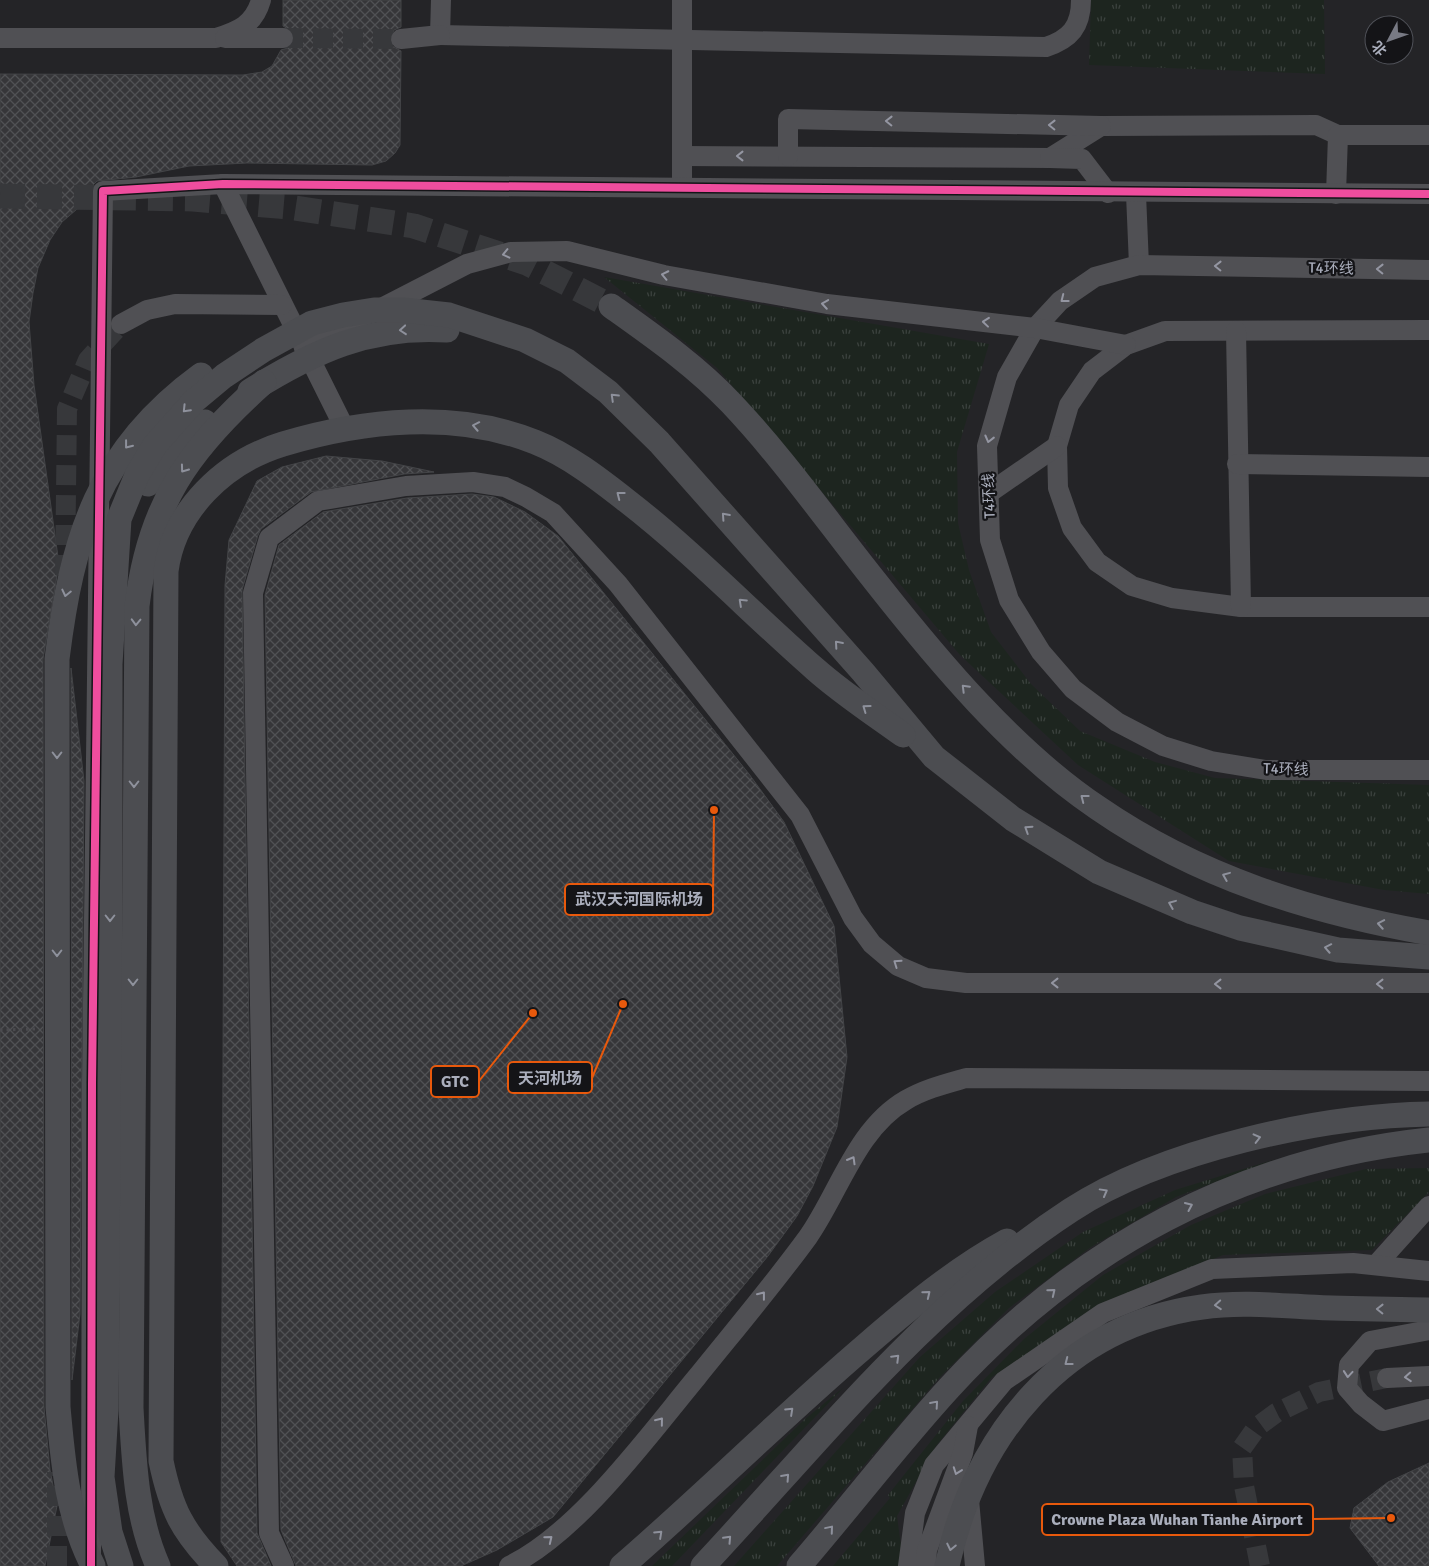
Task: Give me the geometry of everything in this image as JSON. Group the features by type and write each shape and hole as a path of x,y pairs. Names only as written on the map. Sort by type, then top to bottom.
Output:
{"main road":[{"path":"610,306 671,348 729,401 790,469 874,581 959,683 1041,764 1098,808 1187,860 1275,897 1364,921 1429,933"},
{"path":"92,1566 76,1526 64,1476 58,1406 57,659 64,599 86,523 96,498 123,452 163,406 203,374 241,352 312,323 374,310 404,310 449,316 538,346 567,361 608,392 653,436 758,552 934,756"},
{"path":"120,1566 110,1532 102,1477 106,1410 110,1083 110,664 115,557 119,519 127,495 155,445 194,401 224,376 263,350 312,323"},
{"path":"115,557 135,505 156,471 173,451 212,416 264,382 323,350 352,339 384,332 417,328 504,333"},
{"path":"158,1566 142,1515 135,1464 131,1408 137,606 146,551 154,525 169,493 190,460 213,431 264,382"},
{"path":"216,1566 194,1543 177,1517 166,1488 161,1461 166,571 168,551 186,513 217,480 232,468 272,447 345,429 422,422 464,423 502,431 536,442 571,461 606,484 644,514 817,671 934,756 993,804 1055,847 1145,893 1224,923 1288,940 1338,950 1429,957"},
{"path":"622,1566 797,1404 935,1288 995,1247 1120,1183 1164,1165 1210,1150 1339,1120 1429,1114"},
{"path":"799,1566 950,1387 1019,1319 1054,1289 1096,1260 1178,1210 1255,1179 1345,1154 1429,1140"},
{"path":"703,1566 842,1414 930,1324 984,1275 1072,1209"},
{"path":"947,1566 955,1531 968,1496 997,1440 1029,1398 1069,1360 1120,1330 1173,1312 1240,1304 1429,1310"},
{"path":"110,1532 129,1566"}],"street":[{"path":"216,38 241,30 258,11 261,0"},
{"path":"440,35 441,0"},
{"path":"682,0 682,187"},
{"path":"401,39 440,35 1046,47 1064,41 1078,24 1081,0"},
{"path":"0,38 283,38"},
{"path":"788,156 788,119 1101,126 1316,125 1338,135 1429,135"},
{"path":"1050,158 1101,126"},
{"path":"1336,194 1338,135"},
{"path":"682,156 1082,159 1108,193"},
{"path":"92,1566 92,1084 103,191 224,184 682,187 1136,194 1429,194"},
{"path":"224,184 282,305 345,429"},
{"path":"1136,194 1139,265"},
{"path":"304,348 467,264 510,252 567,251 664,275 827,304 1035,328 1126,345"},
{"name":"T4环线","path":"1429,270 1139,265 1095,277 1060,301 1035,328 1006,377 987,446 990,540 1009,600 1042,652 1073,689 1117,722 1163,746 1212,761 1257,768 1429,770"},
{"path":"120,324 147,310 175,304 282,305"},
{"path":"1429,330 1165,331 1126,345 1092,371 1068,406 1057,446 1058,488 1072,528 1097,562 1132,586 1172,598 1241,607 1429,607"},
{"path":"1236,331 1241,607"},
{"path":"989,493 1057,446"},
{"path":"1237,464 1429,467"},
{"path":"284,1566 269,1533 253,593 269,538 318,501 406,486 474,482 505,487 553,513 618,584 800,815 854,918 872,944 898,966 919,975 966,983 1429,983"},
{"path":"509,1566 522,1560 550,1540 583,1510 641,1446 808,1236 861,1145 880,1122 905,1100 934,1086 966,1078 1429,1081"},
{"path":"1376,1265 1429,1206"},
{"path":"908,1566 914,1513 934,1465 1004,1382 1103,1313 1212,1269 1353,1263 1429,1271"},
{"path":"1429,1330 1370,1341 1349,1365 1347,1388 1361,1404 1383,1421 1429,1409"},
{"path":"1387,1378 1429,1376"},
{"path":"926,1566 927,1550 963,1453 968,1424"},
{"path":"968,1496 975,1566"}],"path":[{"path":"0,1030 37,1029"}],"shaded area":[{"path":"0,0 1429,0 1429,1566 0,1566"}],"green space":[{"path":"1091,0 1324,0 1325,74 1089,65"},
{"path":"604,277 989,344 957,452 958,523 969,570 991,632 1031,684 1080,731 1155,762 1215,778 1429,785 1429,894 1384,890 1229,861 1078,765 960,655 717,368"},
{"path":"1276,1159 1176,1197 1091,1247 1009,1308 940,1377 777,1566 734,1566 920,1357 995,1292 1083,1232 1175,1190"},
{"path":"1429,1168 1429,1192 1372,1250 1223,1255 1100,1306 992,1377 936,1446 897,1516 902,1553 900,1566 833,1566 890,1498 888,1495 963,1401 1024,1339 1103,1275 1191,1225 1265,1194 1366,1169"},
{"path":"844,1387 672,1566 652,1566 805,1419"}],"building":[{"path":"283,0 401,0 401,27 394,30 389,40 392,46 401,51 400,145 395,153 386,161 372,165 247,163 189,166 136,177 97,181 92,186 91,197 62,222 50,240 38,268 33,293 29,322 34,385 59,564 43,659 44,1407 50,1470 57,1506 45,1566 0,1566 0,74 243,75 262,72 272,66 281,50 288,48 293,43 293,32 283,26"},
{"path":"326,456 382,461 434,472 404,474 311,492 261,529 242,590 257,1533 271,1566 237,1566 221,1542 225,585 229,540 257,481 282,467"},
{"path":"472,494 494,497 525,512 558,536 749,774 784,822 834,926 847,1057 837,1127 813,1186 797,1216 768,1256 553,1517 497,1550 461,1566 296,1566 281,1530 265,595 279,545 323,512 407,498"},
{"path":"71,668 84,781 80,1314 72,1380"},
{"path":"1429,1463 1429,1566 1379,1566 1350,1528 1354,1508 1388,1482"}],"tunnel":[{"path":"283,38 401,39"},
{"path":"0,196 193,199 288,207 414,226 527,263 611,306"},
{"path":"65,575 67,409 88,360 121,324"},
{"path":"1260,1566 1244,1486 1242,1448 1257,1427 1276,1413 1319,1392 1387,1378"},
{"path":"57,1472 57,1566"}],"cycle path":[{"path":"91,1566 92,1084 103,191 223,184 1429,194"}],"place":[{"name":"武汉天河国际机场","path":"714,810"},
{"name":"天河机场","path":"623,1004"},
{"name":"GTC","path":"533,1013"},
{"name":"Crowne Plaza Wuhan Tianhe Airport","path":"1391,1518"}]}
